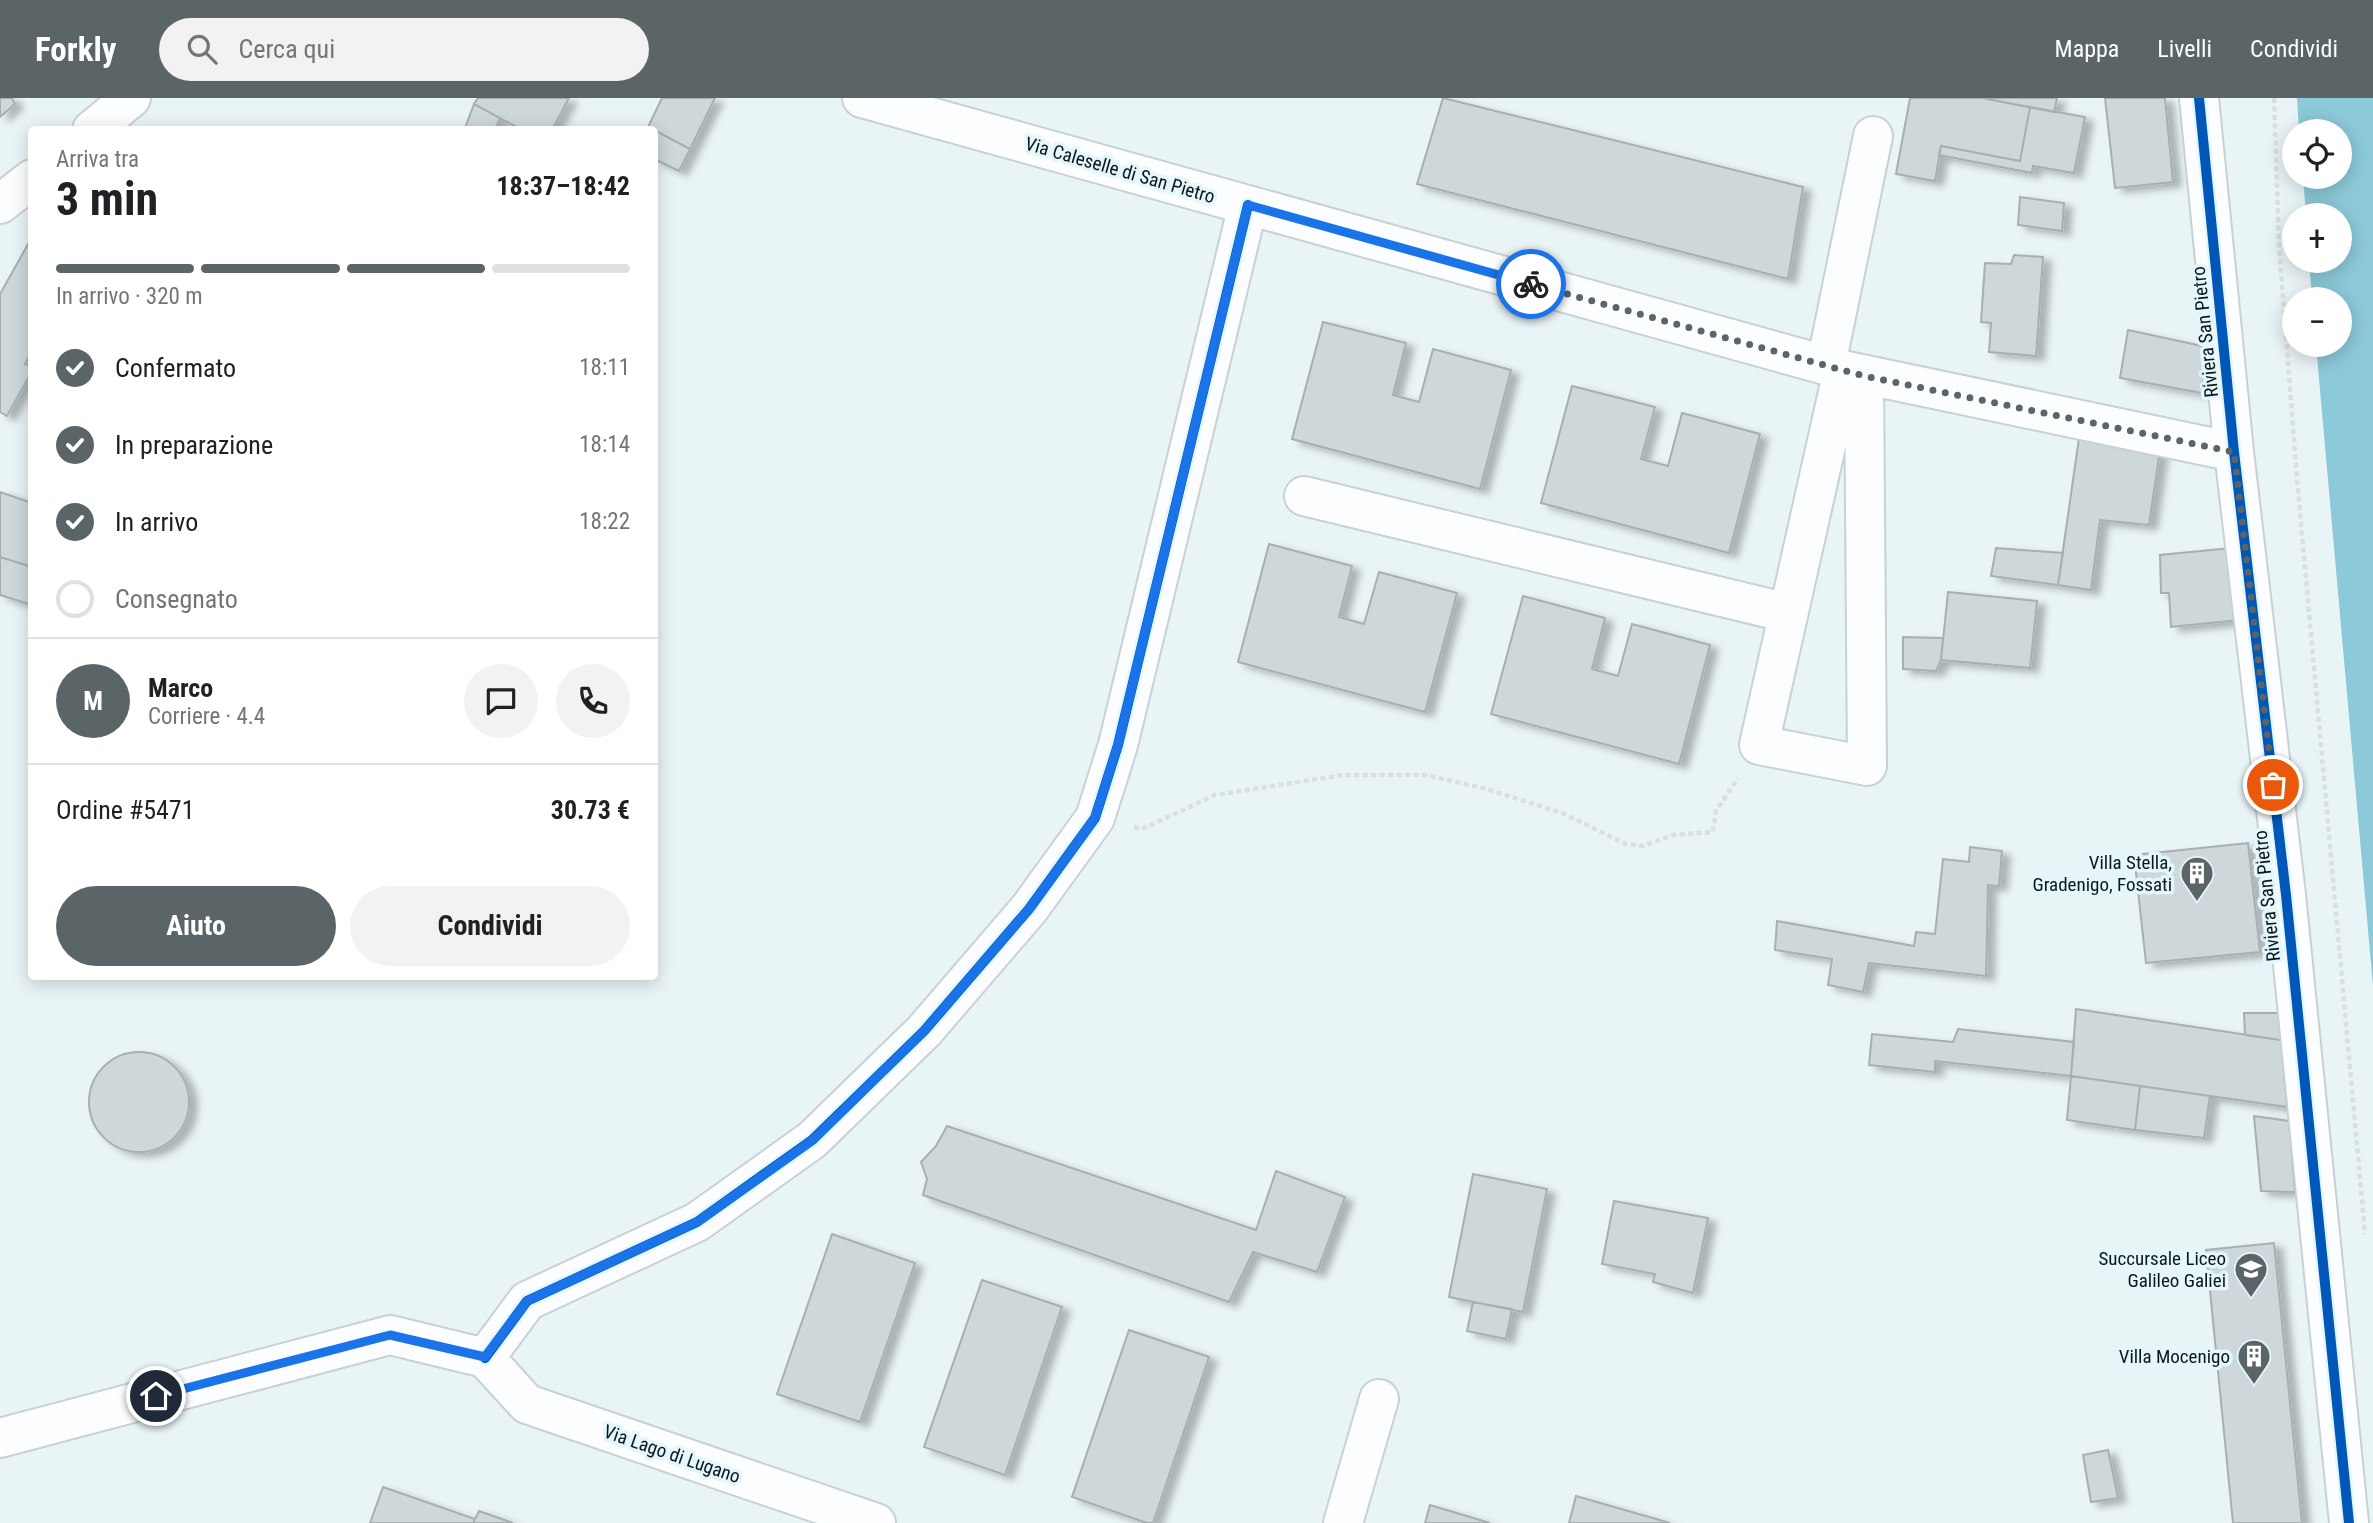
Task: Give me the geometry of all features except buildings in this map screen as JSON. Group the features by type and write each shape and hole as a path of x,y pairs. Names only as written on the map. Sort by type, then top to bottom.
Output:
{"street":[{"path":"97,126 131,98"},
{"name":"Via Caleselle di San Pietro","path":"862,98 1844,370 2234,452"},
{"name":"Riviera San Pietro","path":"2199,98 2234,452 2286,895 2349,1523"},
{"path":"1844,370 1867,766 1759,745 1844,370 1873,136"},
{"path":"0,204 28,182"},
{"path":"0,1438 390,1335 485,1357 527,1301 697,1222 813,1140 924,1031 1029,909 1095,818 1118,745 1248,205"},
{"path":"1304,496 1788,613"},
{"name":"Via Lago di Lugano","path":"485,1357 527,1404 876,1523"},
{"path":"1343,1523 1379,1399"}],"path":[{"path":"2274,98 2279,246 2297,479 2366,1240"},
{"path":"1095,818 1142,829 1215,795 1343,775 1425,775 1483,788 1562,813 1626,844 1643,846 1672,835 1713,832 1716,811 1759,745"}],"water":[{"path":"2297,98 2373,98 2373,986 2317,357 2352,357 2352,287 2311,287 2310,273 2352,273 2352,203 2305,203 2304,189 2352,189 2352,119 2298,119"}],"cycle path":[{"path":"2199,98 2234,452 2286,895 2349,1523"},
{"path":"485,1358 527,1301 697,1222 812,1140 924,1031 1029,909 1095,818 1118,745 1248,205"}],"way so far":[{"path":"1531,284 1864,376 2234,452 2273,785"}],"place":[{"name":"Villa Stella, Gradenigo, Fossati","path":"2197,903"},
{"name":"Succursale Liceo Galileo Galiei","path":"2251,1299"},
{"name":"Villa Mocenigo","path":"2254,1386"}],"route":[{"path":"156,1396 390,1335 485,1357 527,1301 697,1222 813,1140 924,1031 1029,909 1095,818 1118,745 1248,205 1531,284"}]}
